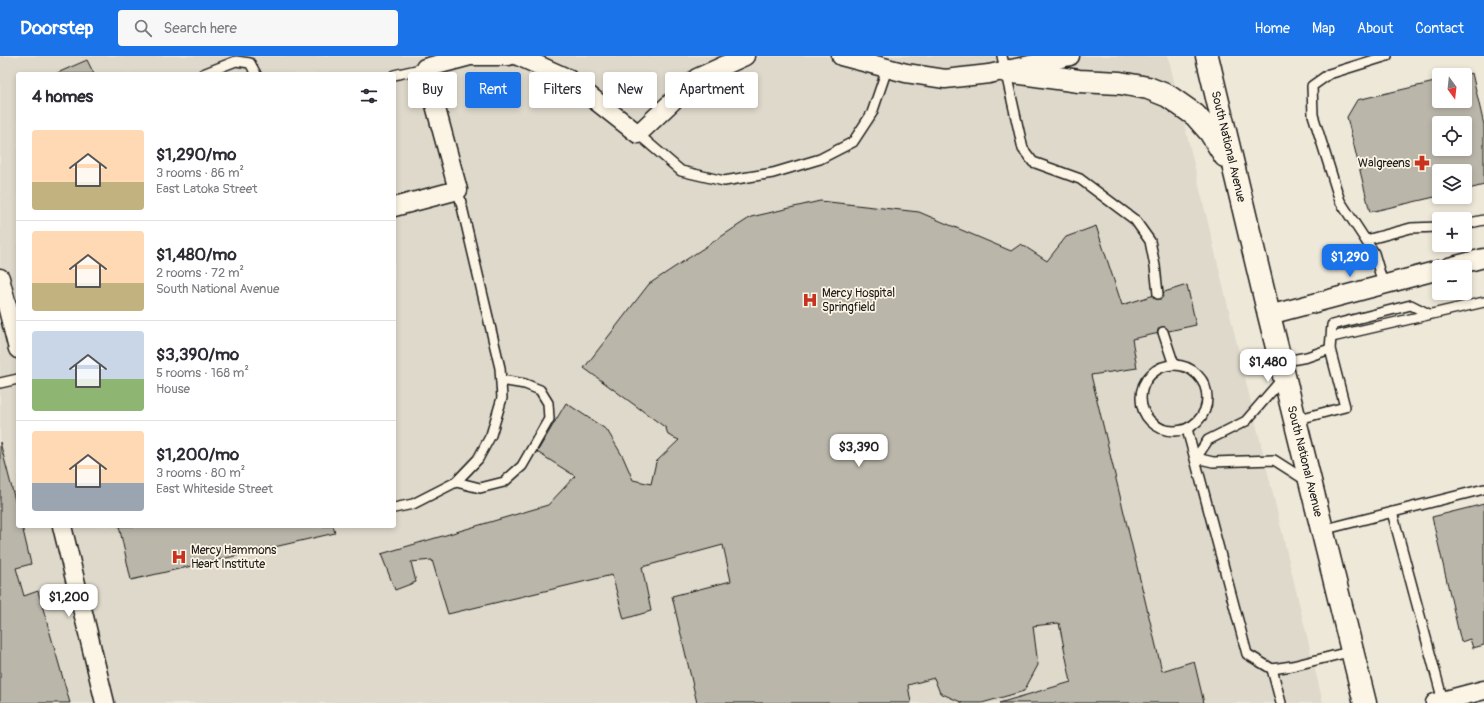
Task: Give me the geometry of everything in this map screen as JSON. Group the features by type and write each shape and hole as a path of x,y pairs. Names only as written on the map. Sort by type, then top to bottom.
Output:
{"main road":[{"name":"South National Avenue","path":"1207,56 1269,315 1366,703"},
{"path":"1004,63 1079,81 1120,83 1148,88 1168,96 1195,115 1210,132 1234,170"}],"street":[{"path":"396,206 458,190 425,68 470,56 509,56"},
{"path":"518,56 567,78 638,134 697,78 745,56"},
{"path":"841,56 887,68 945,80 989,74 1004,63 1070,56"},
{"path":"1472,261 1484,258"},
{"path":"1269,315 1432,272"},
{"path":"0,278 16,340"},
{"path":"62,528 105,703"},
{"path":"1439,702 1484,690"}],"lane":[{"path":"1383,284 1374,252 1340,201 1313,115 1312,86 1329,74 1388,56"},
{"path":"208,72 236,61 250,63 255,72"},
{"path":"1004,63 1023,148 1033,162 1080,179 1135,220 1150,241 1155,266 1158,294"},
{"path":"396,75 425,68"},
{"path":"638,134 681,171 724,181 773,173 820,159 853,142 872,113 887,68"},
{"path":"396,508 413,504 456,482 478,459 491,435 502,398 500,368 458,190"},
{"path":"1472,223 1484,220"},
{"path":"1366,240 1411,228 1432,227"},
{"path":"1332,337 1484,302"},
{"path":"1295,420 1345,408 1330,349 1332,325 1411,305 1429,314"},
{"path":"1163,332 1174,364"},
{"path":"1196,458 1208,440 1246,421 1283,370 1307,357 1330,349"},
{"path":"1174,364 1185,366 1195,372 1203,381 1207,391 1207,403 1204,414 1197,423 1187,429 1176,432 1166,431 1156,427 1148,420 1142,410 1140,400 1141,390 1146,380 1153,372 1162,366 1174,364"},
{"path":"0,383 16,379"},
{"path":"456,482 480,488 504,482 522,466 548,419 548,403 540,390 525,384 501,380"},
{"path":"1187,429 1196,458 1247,654 1272,669 1292,666 1353,651"},
{"path":"1196,458 1213,462 1274,460 1311,483"},
{"path":"1322,530 1484,489"},
{"path":"1392,512 1439,702"},
{"path":"1272,669 1281,703"}],"shaded area":[{"name":"Mercy Hospital Springfield","path":"0,56 1168,56 1323,703 0,703"}],"building":[{"path":"87,60 93,72 60,72"},
{"path":"1472,73 1484,125 1484,185 1472,188 1472,164 1432,164 1432,198 1370,212 1347,117 1357,100 1432,83 1432,108 1472,108"},
{"name":"Mercy Hospital Springfield","path":"820,201 919,212 1011,251 1021,244 1047,261 1066,237 1096,226 1122,305 1187,285 1196,325 1132,339 1137,368 1091,375 1162,671 1194,661 1204,703 999,703 1071,682 1059,623 1033,626 1038,665 1024,691 982,703 963,703 940,693 934,678 908,685 911,703 697,703 672,596 731,581 723,545 642,567 651,611 624,619 612,575 448,614 432,560 411,562 416,582 395,590 381,554 548,505 575,476 537,452 566,403 607,430 623,457 633,480 651,484 656,462 679,440 668,435 666,428 584,368 649,284 751,217"},
{"path":"0,442 16,504 16,528 22,528 31,564 16,568 24,596 38,591 70,703 0,703"},
{"path":"1484,504 1484,645 1473,648 1470,639 1461,642 1432,517"},
{"name":"Mercy Hammons Heart Institute","path":"119,528 334,528 335,533 131,580"}],"place":[{"name":"Walgreens","path":"1422,163"},
{"name":"Mercy Hospital Springfield","path":"810,300"},
{"name":"Mercy Hammons Heart Institute","path":"179,557"}]}
